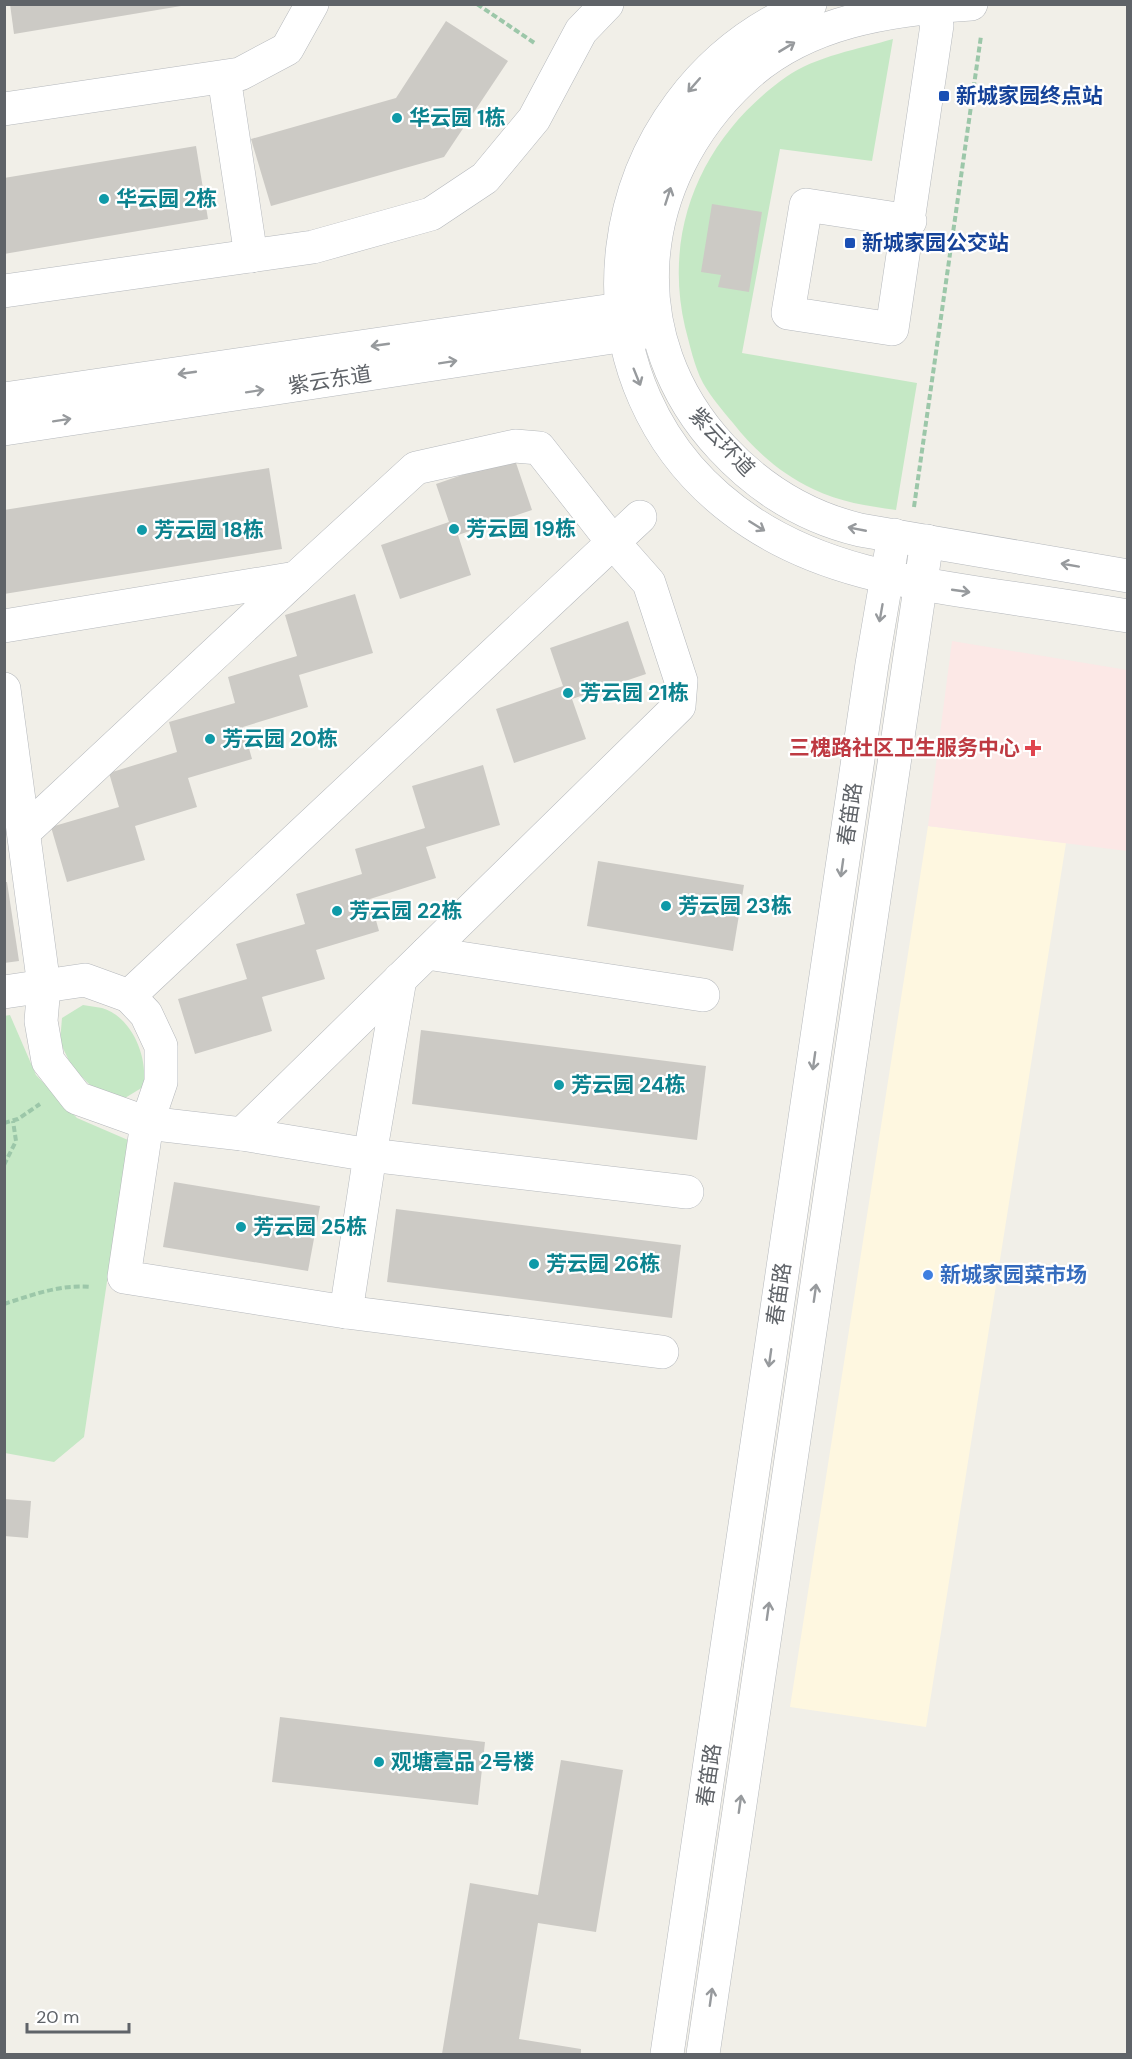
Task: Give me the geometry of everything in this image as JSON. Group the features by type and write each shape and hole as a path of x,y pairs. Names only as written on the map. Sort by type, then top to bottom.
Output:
{"street":[{"path":"4,109 240,74 287,49 312,4"},
{"path":"4,291 313,247 431,214 485,178 534,119 581,31 607,4"},
{"name":"紫云环道","path":"810,4 765,26 739,44 716,61 690,90 651,152 629,209 624,237 634,317 636,378 659,424 696,476 723,502 751,523 814,556 887,578 921,585 1128,616"},
{"path":"910,221 806,205 788,313 892,329 910,221 942,12"},
{"name":"紫云环道","path":"634,317 670,189 685,156 711,115 743,78 793,44 820,31 942,12"},
{"path":"224,77 251,256"},
{"path":"546,334 566,311 596,293 612,270 624,237"},
{"name":"紫云环道","path":"634,317 664,357 684,400 708,434 736,463 770,491 803,510 834,524 1128,576"},
{"name":"紫云东道","path":"4,429 634,317"},
{"name":"紫云东道","path":"4,399 546,334"},
{"path":"18,853 296,578 416,468 515,446 538,448 612,541 650,583 681,681 679,706 242,1134"},
{"path":"129,996 640,517"},
{"name":"春笛路","path":"668,2055 887,578 910,538"},
{"name":"春笛路","path":"703,2055 921,585 910,538"},
{"path":"4,626 296,578"},
{"path":"4,689 18,853 44,986 41,1020 48,1061 77,1098 147,1123 242,1134 370,1155 687,1192"},
{"path":"427,953 703,995"},
{"path":"4,992 85,980 129,996 146,1014 161,1046 161,1083 147,1123 124,1278 346,1312 662,1353"},
{"path":"346,1312 400,980"}],"path":[{"path":"477,4 564,63"},
{"path":"910,538 942,12"},
{"path":"4,1123 13,1121 45,1100"},
{"path":"4,1165 16,1141 13,1121"},
{"path":"4,1304 46,1291 78,1286 97,1287"}],"shaded area":[{"name":"三槐路社区卫生服务中心","path":"952,641 1127,670 1127,851 928,826"},
{"name":"新城家园菜市场","path":"928,826 1066,843 926,1727 790,1707"}],"green space":[{"path":"893,39 872,161 780,149 742,353 917,383 896,510 843,500 813,489 779,469 750,443 713,399 700,376 685,327 679,290 680,254 685,219 696,186 712,155 732,126 757,100 798,70 838,54"},
{"path":"83,1005 102,1008 113,1013 122,1020 136,1041 143,1065 143,1087 125,1098 95,1090 72,1067 60,1042 62,1018"},
{"path":"10,1015 36,1075 77,1118 128,1140 84,1437 54,1462 5,1453 4,1016"}],"building":[{"path":"10,4 180,4 181,6 14,34"},
{"name":"华云园 1栋","path":"446,21 508,61 444,157 271,206 251,139 396,98"},
{"name":"华云园 2栋","path":"196,146 208,219 4,254 4,178"},
{"path":"712,204 762,212 749,292 718,287 721,275 701,272"},
{"name":"芳云园 19栋","path":"514,457 532,510 458,535 471,575 400,599 381,545 449,522 436,484"},
{"name":"芳云园 18栋","path":"269,468 282,549 4,594 4,510"},
{"name":"芳云园 20栋","path":"355,594 373,653 299,675 308,707 243,727 252,759 188,778 197,807 135,826 145,860 67,882 51,827 119,807 109,773 177,752 169,722 235,703 228,677 297,656 285,615"},
{"name":"芳云园 21栋","path":"628,621 646,674 572,699 586,739 514,763 496,709 563,686 550,648"},
{"name":"芳云园 22栋","path":"483,765 500,825 426,847 436,878 370,899 379,931 316,950 325,979 262,997 272,1031 195,1054 178,999 247,979 236,944 305,924 296,894 362,874 355,849 425,828 412,786"},
{"name":"芳云园 23栋","path":"598,861 744,885 733,951 587,926"},
{"path":"4,882 7,882 19,961 4,963"},
{"name":"芳云园 24栋","path":"421,1030 706,1066 697,1140 412,1104"},
{"name":"芳云园 25栋","path":"174,1182 320,1206 308,1271 163,1247"},
{"name":"芳云园 26栋","path":"396,1209 681,1245 672,1318 387,1282"},
{"path":"4,1499 31,1501 28,1538 4,1536"},
{"name":"观塘壹品 2号楼","path":"280,1717 485,1742 478,1805 272,1782"},
{"path":"561,1760 623,1770 596,1932 538,1923 519,2039 581,2049 581,2054 442,2054 470,1883 538,1895"}],"place":[{"name":"新城家园终点站","path":"944,96"},
{"name":"华云园 1栋","path":"397,118"},
{"name":"华云园 2栋","path":"104,199"},
{"name":"新城家园公交站","path":"850,243"},
{"name":"芳云园 19栋","path":"454,529"},
{"name":"芳云园 18栋","path":"142,530"},
{"name":"芳云园 21栋","path":"568,693"},
{"name":"芳云园 20栋","path":"210,739"},
{"name":"三槐路社区卫生服务中心","path":"1033,748"},
{"name":"芳云园 23栋","path":"666,906"},
{"name":"芳云园 22栋","path":"337,911"},
{"name":"芳云园 24栋","path":"559,1085"},
{"name":"芳云园 25栋","path":"241,1227"},
{"name":"芳云园 26栋","path":"534,1264"},
{"name":"新城家园菜市场","path":"928,1275"},
{"name":"观塘壹品 2号楼","path":"379,1762"}]}
